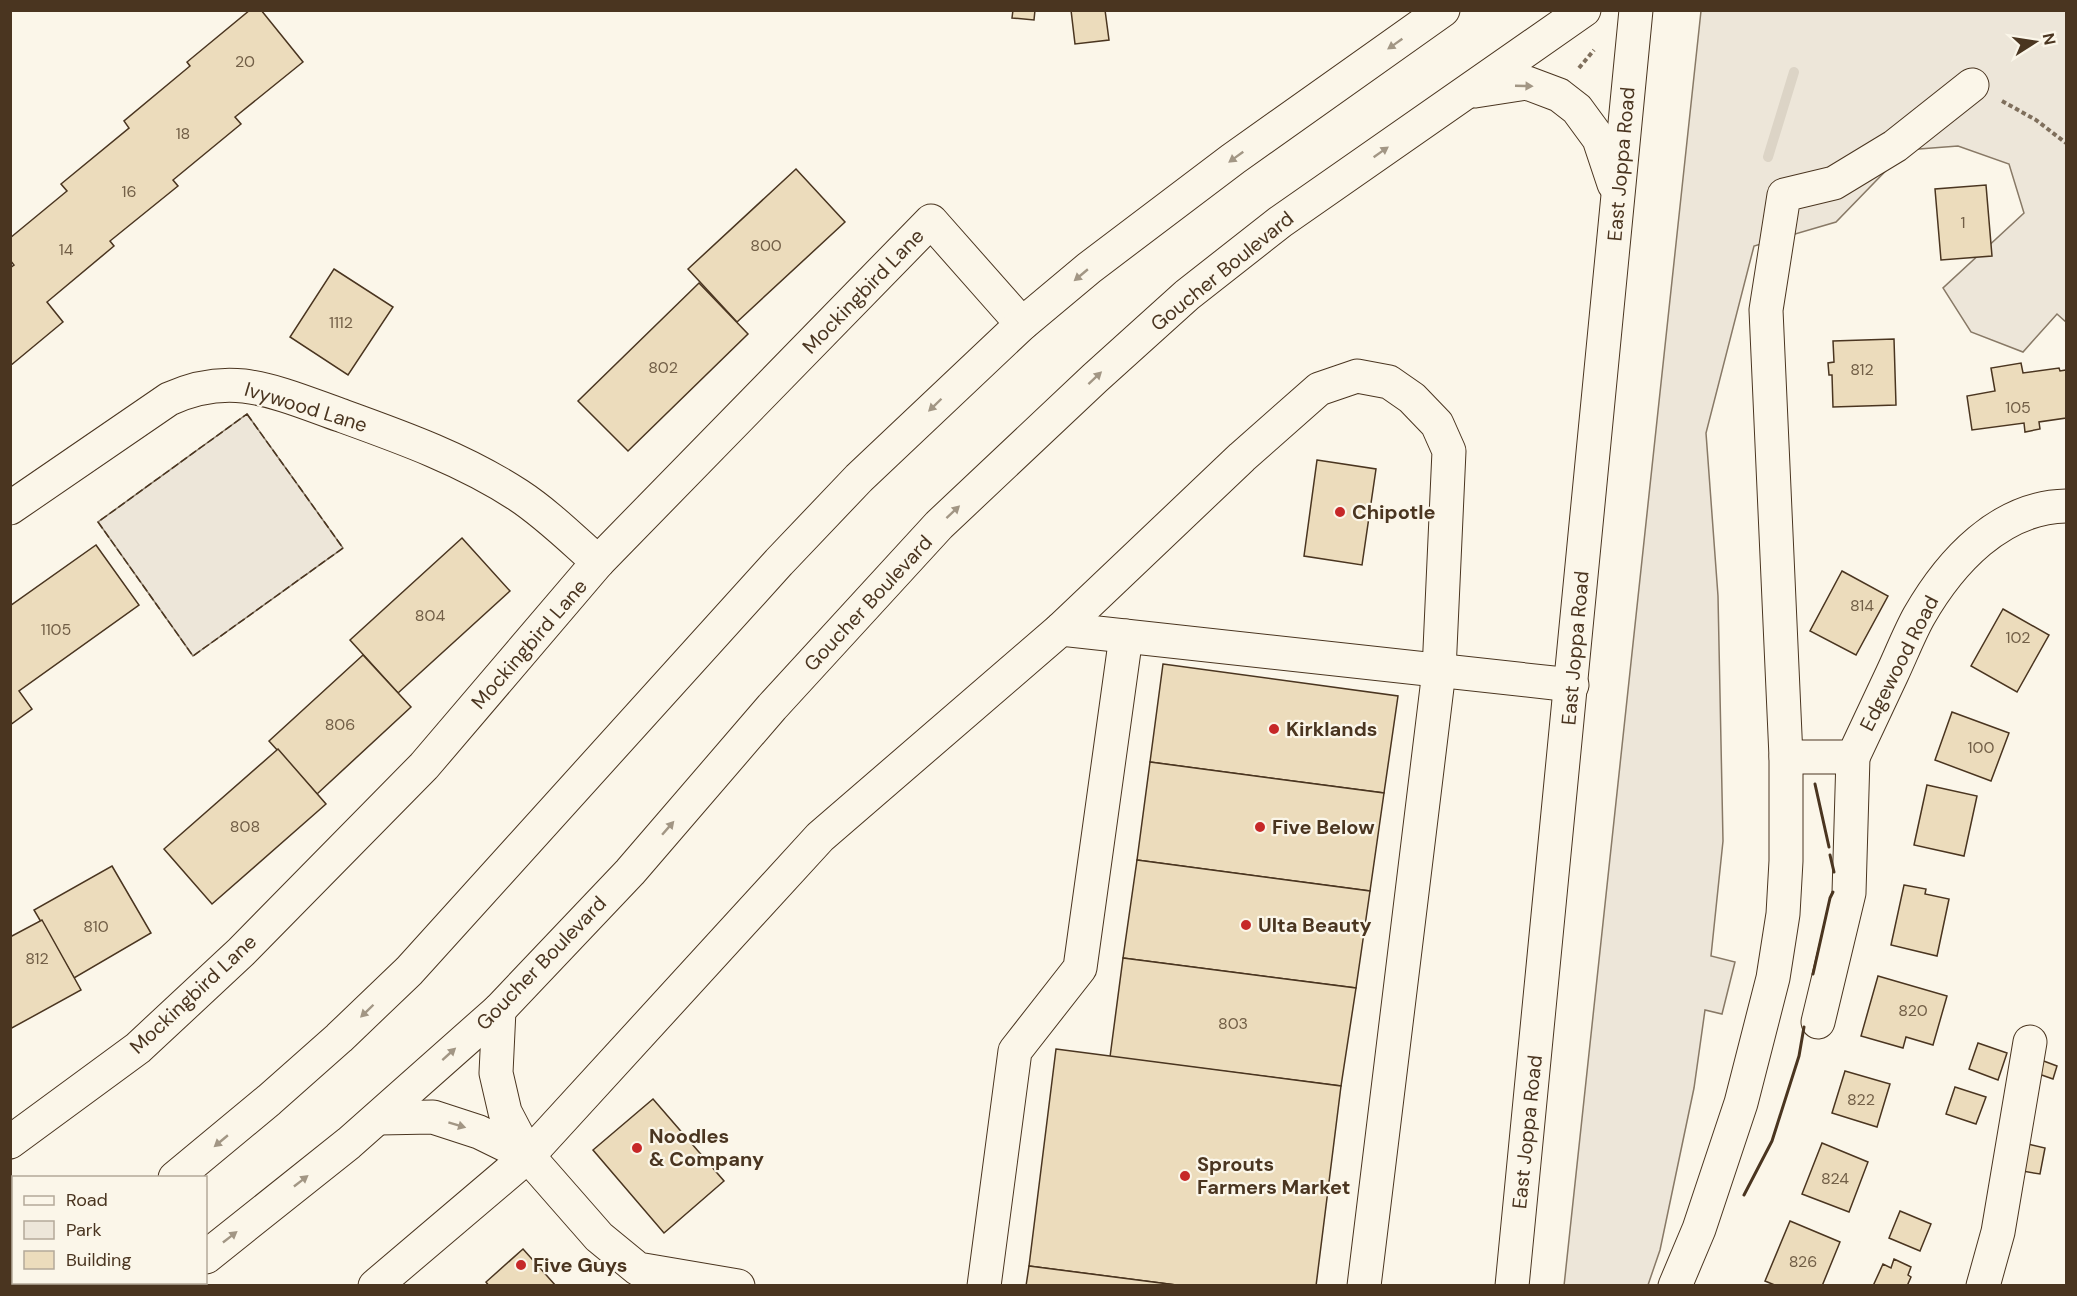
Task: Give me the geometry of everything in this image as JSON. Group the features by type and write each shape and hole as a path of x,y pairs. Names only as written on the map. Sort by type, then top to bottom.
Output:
{"main road":[{"path":"177,1176 322,1054 409,971 779,562 859,478 1022,324 1089,268 1233,159 1443,10"},
{"name":"Goucher Boulevard","path":"207,1256 350,1143 498,1010 630,873 772,707 948,517 1095,378 1188,295 1280,222 1584,10"},
{"name":"East Joppa Road","path":"1512,1286 1636,10"},
{"path":"1467,92 1527,84 1559,95 1577,110 1599,139 1618,196"},
{"path":"1675,1286 1699,1229 1741,1103 1773,978 1782,914 1786,861 1786,757 1766,310 1784,195 1834,183 1895,146 1972,85"},
{"name":"Mockingbird Lane","path":"10,1142 138,1048 241,952 424,766 598,562 931,221 1022,324"},
{"path":"375,1286 528,1156 820,837 1061,629 1242,457 1319,389 1357,376 1389,382 1412,398 1437,424 1449,451 1439,671 1364,1286"},
{"name":"Ivywood Lane","path":"10,508 169,399 189,390 217,386 244,386 273,393 416,443 478,472 519,495 598,562"},
{"name":"Edgewood Road","path":"1853,757 1918,617 1938,586 1964,555 1985,537 2008,522 2033,512 2067,506"},
{"path":"1061,629 1572,685"},
{"path":"984,1286 1015,1051 1080,968 1126,636"},
{"path":"1786,757 1853,757 1849,892 1818,1022"},
{"path":"498,1010 496,1073 505,1112 528,1156 599,1236 638,1269 701,1283 738,1286"},
{"path":"1983,1286 1998,1232 2030,1042"},
{"path":"378,1118 433,1117 479,1132 528,1156"}],"path":[{"path":"1576,72 1594,50"},
{"path":"1972,85 2036,120 2067,143"}],"green space":[{"path":"1701,11 2066,11 2066,322 2057,314 2023,352 1971,332 1943,288 2024,213 2009,164 1958,146 1906,150 1836,222 1754,246 1706,433 1718,596 1723,841 1711,956 1735,962 1722,1014 1705,1010 1694,1088 1660,1250 1648,1285 1564,1286"},
{"path":"247,414 343,548 193,656 98,522"}],"building":[{"path":"250,10 261,10 303,62 235,117 241,124 173,180 178,186 110,241 114,246 47,302 63,322 10,366 10,268 14,265 10,260 10,238 67,191 61,184 129,128 124,121 190,66 187,62"},
{"path":"1013,10 1035,10 1034,20 1012,18"},
{"path":"1071,10 1105,10 1109,40 1075,44"},
{"path":"796,169 845,222 737,322 688,269"},
{"path":"1986,185 1992,256 1941,260 1935,189"},
{"path":"334,269 393,307 348,375 290,337"},
{"path":"699,283 748,334 628,451 578,401"},
{"path":"1894,339 1896,405 1833,407 1832,375 1829,375 1828,363 1834,362 1833,341"},
{"path":"2021,363 2023,373 2059,368 2060,371 2066,370 2066,418 2039,422 2040,429 2025,432 2024,423 1972,430 1967,396 1995,391 1991,368"},
{"name":"Chipotle","path":"1317,460 1376,469 1362,565 1304,556"},
{"path":"462,538 510,591 398,693 350,640"},
{"path":"96,545 139,605 19,691 32,709 10,725 10,606"},
{"path":"1842,571 1888,596 1856,655 1810,631"},
{"path":"2003,609 2049,635 2017,692 1971,666"},
{"path":"363,655 411,707 317,794 269,741"},
{"name":"Kirklands","path":"1163,664 1398,696 1384,793 1150,762"},
{"path":"1952,712 2009,733 1991,781 1935,760"},
{"path":"278,749 326,804 212,904 164,849"},
{"name":"Five Below","path":"1150,762 1384,793 1370,891 1137,860"},
{"path":"1927,785 1977,796 1964,856 1914,845"},
{"name":"Ulta Beauty","path":"1137,860 1370,891 1356,988 1123,958"},
{"path":"112,866 151,933 74,978 34,910"},
{"path":"1904,885 1926,889 1925,894 1949,899 1937,956 1891,945"},
{"path":"42,920 81,990 10,1029 10,937"},
{"path":"1123,958 1356,988 1341,1086 1110,1057"},
{"path":"1878,976 1947,996 1933,1045 1906,1037 1903,1048 1861,1036"},
{"path":"1978,1043 2007,1053 1998,1080 1969,1069"},
{"name":"Sprouts Farmers Market","path":"1056,1049 1341,1086 1316,1286 1184,1286 1029,1266"},
{"path":"2041,1060 2057,1066 2053,1079 2036,1073"},
{"path":"1845,1071 1890,1084 1877,1127 1832,1113"},
{"path":"1955,1087 1986,1097 1976,1124 1946,1114"},
{"path":"653,1099 724,1181 664,1233 593,1150"},
{"path":"1822,1143 1868,1162 1849,1212 1802,1194"},
{"path":"2028,1144 2045,1148 2040,1174 2022,1171"},
{"path":"1900,1211 1931,1224 1920,1251 1889,1238"},
{"path":"1790,1221 1840,1242 1822,1286 1777,1286 1765,1281"},
{"name":"Five Guys","path":"523,1249 556,1286 489,1286 486,1282"},
{"path":"1894,1259 1911,1267 1908,1275 1911,1277 1907,1286 1873,1286 1883,1264 1891,1268"},
{"path":"1029,1266 1184,1286 1026,1286"}],"waterway":[{"path":"1768,157 1794,72"}],"fence":[{"path":"247,414 343,548 193,656 98,522 247,414"}],"wall":[{"path":"1815,784 1829,847"},
{"path":"1830,855 1834,872"},
{"path":"1813,974 1833,892"},
{"path":"1744,1195 1772,1141 1799,1056 1804,1027"}],"place":[{"name":"Chipotle","path":"1340,512"},
{"name":"Kirklands","path":"1274,729"},
{"name":"Five Below","path":"1260,827"},
{"name":"Ulta Beauty","path":"1246,925"},
{"name":"Noodles & Company","path":"637,1148"},
{"name":"Sprouts Farmers Market","path":"1185,1176"},
{"name":"Five Guys","path":"521,1265"}]}
